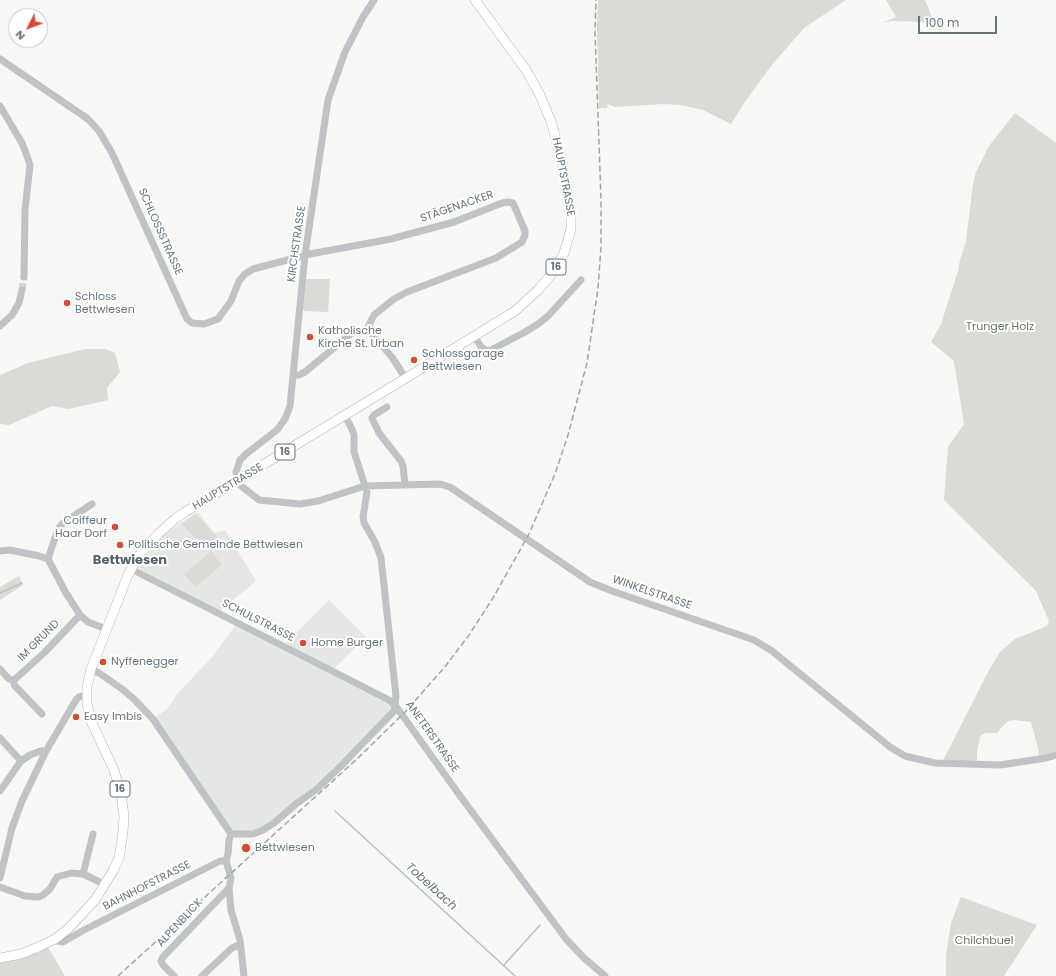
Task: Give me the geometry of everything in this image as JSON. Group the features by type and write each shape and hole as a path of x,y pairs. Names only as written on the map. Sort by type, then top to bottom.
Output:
{"main road":[{"name":"HAUPTSTRASSE","path":"0,958 29,951 55,939 69,928 84,914 95,900 106,885 116,865 121,850 124,832 123,803 114,770 90,719 87,695 91,669 106,629 131,569 148,545 175,519 475,337 515,311 538,290 550,276 564,253 569,239 571,223 568,192 556,138 547,109 534,82 519,58 475,0"}],"street":[{"name":"KIRCHSTRASSE","path":"238,480 236,472 240,460 277,430 285,419 290,406 305,256 328,100 345,52 374,0"},
{"name":"SCHLOSSSTRASSE","path":"0,59 88,119 99,131 112,153 187,319 192,323 204,324 218,319 231,301 239,281 245,274 253,269 305,256"},
{"path":"0,106 22,143 30,165 26,200 24,277"},
{"name":"STÄGENACKER","path":"305,256 391,239 454,222 502,203 514,203 525,231 522,242 496,258 412,290 394,299 374,315 368,329"},
{"path":"475,337 481,347 487,351 525,332 548,316 581,280"},
{"path":"0,326 12,314 18,303 22,290"},
{"path":"294,374 299,375 305,372 353,332 368,329 392,358 406,379"},
{"path":"387,407 374,415 372,418 378,433 401,461 405,485"},
{"name":"ANETERSTRASSE","path":"345,416 352,429 356,459 366,486 367,492 363,517 364,523 375,542 381,558 396,696 395,705 566,939 584,958 606,976"},
{"name":"WINKELSTRASSE","path":"238,480 242,488 259,500 300,504 318,502 366,486 440,484 450,487 590,582 754,640 772,651 890,747 905,756 935,763 1000,765 1056,755"},
{"path":"48,559 58,530 63,523 92,504"},
{"path":"0,551 10,550 48,559 66,593 80,615 88,622 106,629"},
{"name":"SCHULSTRASSE","path":"131,569 389,700 395,705"},
{"name":"IM GRUND","path":"13,681 46,652 80,615"},
{"path":"0,669 13,681 15,686 42,714"},
{"path":"91,669 122,689 147,712 230,834 226,861 231,881 229,888 231,910 240,940 239,945 241,949 244,976"},
{"path":"0,878 12,828 22,801 46,751 76,700 87,695"},
{"path":"230,834 253,834 274,823 296,804 317,789 337,770 394,711 395,705"},
{"path":"0,738 21,761"},
{"path":"0,792 20,765 21,761 30,755 41,751 46,751"},
{"path":"83,874 93,834"},
{"name":"BAHNHOFSTRASSE","path":"55,939 63,942 139,902 220,862 226,861"},
{"path":"0,887 25,896 38,897 50,889 57,877 71,873 83,874 106,885"},
{"name":"ALPENBLICK","path":"174,976 163,965 161,961 163,957 229,888"},
{"path":"202,976 232,948 239,945"}],"shaded area":[{"path":"198,512 214,533 225,530 256,581 220,611 141,570 139,564 164,535"},
{"path":"329,600 366,637 334,669 284,645"},
{"path":"237,623 395,705 341,766 263,830 231,834 153,719 167,709 178,693 213,656"}],"green space":[{"path":"598,0 846,0 804,28 771,66 744,103 731,124 703,110 681,105 663,104 615,107 608,104 607,108 599,108 597,25"},
{"path":"886,0 925,0 932,17 929,22 892,21 882,23 896,17"},
{"name":"Trunger Holz","path":"1015,113 1056,143 1056,754 1040,758 1031,722 1015,720 1008,721 997,733 986,733 981,735 977,751 977,762 945,761 944,758 988,672 1000,652 1015,639 1047,626 1049,621 1036,591 944,500 948,447 964,424 954,361 931,342 941,324 966,241 973,184 976,172 989,146"},
{"path":"306,279 330,279 328,312 304,311"},
{"path":"85,349 105,349 115,353 120,372 107,388 108,400 69,409 52,406 9,425 0,424 0,375 28,363"},
{"path":"196,514 217,537 208,545 193,536 182,524"},
{"path":"211,551 222,565 195,587 184,574"},
{"path":"19,576 23,585 0,600 0,587"},
{"name":"Chilchbuel","path":"961,897 1037,925 1004,976 946,976 946,955 951,923"},
{"path":"48,947 65,976 0,976 0,962 33,954"}],"waterway":[{"name":"Tobelbach","path":"0,593 22,583"},
{"name":"Tobelbach","path":"335,811 515,976"},
{"path":"504,965 540,925"}],"tunnel":[{"path":"22,290 24,277"}],"railway":[{"path":"118,976 358,758 405,712 444,668 469,635 493,598 529,534 555,474 568,435 587,363 598,288 601,247 601,199 595,32 596,0"}],"place":[{"name":"Schloss Bettwiesen","path":"67,303"},
{"name":"Katholische Kirche St. Urban","path":"310,337"},
{"name":"Schlossgarage Bettwiesen","path":"414,360"},
{"name":"Coiffeur Haar Dorf","path":"115,527"},
{"name":"Politische Gemeinde Bettwiesen","path":"120,545"},
{"name":"Home Burger","path":"303,643"},
{"name":"Nyffenegger","path":"103,662"},
{"name":"Easy Imbis","path":"76,717"},
{"name":"Bettwiesen","path":"246,848"}],"district":[{"name":"Bettwiesen","path":"130,561"}]}
